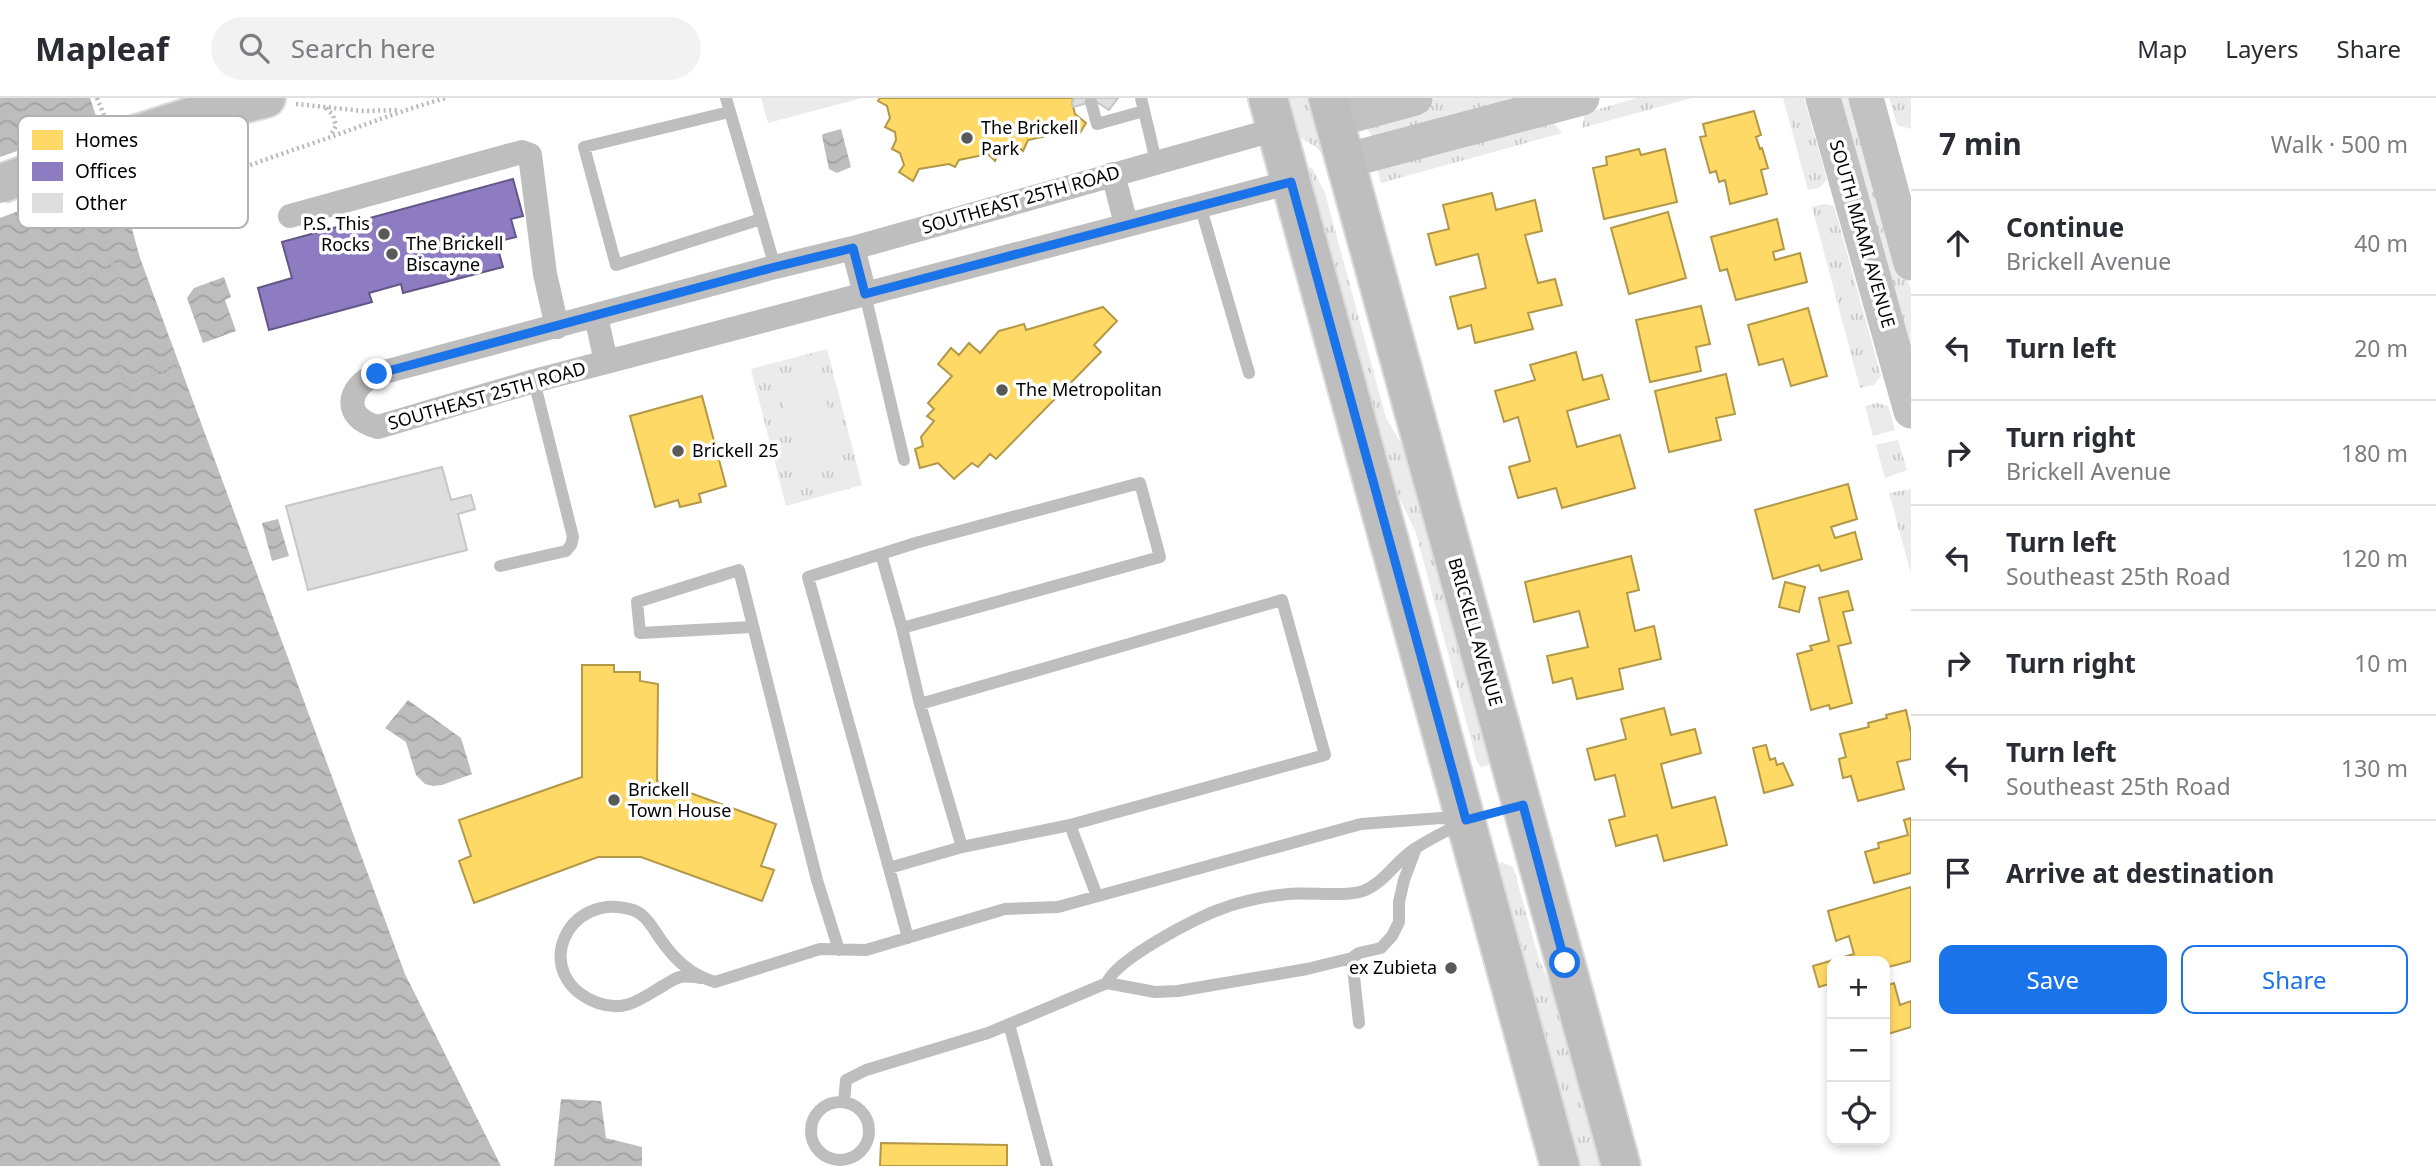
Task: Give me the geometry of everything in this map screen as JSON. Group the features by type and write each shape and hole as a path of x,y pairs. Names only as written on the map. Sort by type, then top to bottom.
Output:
{"main road":[{"path":"1331,109 1415,98"},
{"name":"SOUTH MIAMI AVENUE","path":"1823,98 1906,374 1911,410"},
{"path":"1866,98 1911,263"},
{"path":"195,116 263,99"},
{"path":"1345,161 1574,99"},
{"name":"BRICKELL AVENUE","path":"1331,109 1620,1166"},
{"path":"1273,113 1560,1166"},
{"path":"1273,113 1319,158 1356,208"},
{"path":"0,184 18,177"},
{"path":"1466,820 1523,805"}],"street":[{"name":"SOUTHEAST 25TH ROAD","path":"1273,113 1157,161 1113,174 853,248 377,374 358,385 353,408 356,417 366,424 378,427 606,362 1291,182"},
{"path":"289,216 522,152 530,155 545,274 557,327"},
{"path":"1113,174 1126,224"},
{"path":"853,248 865,294"},
{"path":"596,316 606,362"}],"lane":[{"path":"726,98 775,267"},
{"path":"1141,98 1157,161"},
{"path":"1091,102 1097,124 1144,111"},
{"path":"729,112 584,147 616,265 761,219"},
{"path":"1200,205 1249,373"},
{"path":"865,294 904,460"},
{"path":"500,566 566,551 573,537 534,382"},
{"path":"902,628 1160,557 1140,483 881,554 808,577 908,938"},
{"path":"881,554 920,704 962,847"},
{"path":"752,627 640,633 637,602 739,570 817,880 839,950"},
{"path":"889,868 962,847 1070,825 1325,755 1282,600 920,704"},
{"path":"701,978 682,965 650,922 634,910 608,908 583,913 566,932 560,954 562,972 577,991 597,1002 617,1008 643,999 678,977 715,982 820,949 866,950 1005,909 1058,907 1361,824 1441,818 1466,820"},
{"path":"1107,984 1110,977 1127,961 1220,909 1288,894 1362,892 1382,881 1395,864 1416,848 1466,820"},
{"path":"1070,825 1097,896"},
{"path":"844,1102 846,1080 866,1070 988,1032 1107,984 1155,992 1178,990 1307,969 1381,948 1392,936 1399,922 1399,902 1404,880 1416,848"},
{"path":"1352,958 1359,1023"},
{"path":"1009,1024 1047,1166"},
{"path":"834,1102 844,1102 862,1111 867,1119 869,1137 859,1153 842,1161 824,1156 817,1150 812,1142 811,1131 817,1112 834,1102"}],"path":[{"path":"248,166 404,110 446,98"},
{"path":"263,99 364,111 404,110"},
{"path":"325,107 334,115 336,126 330,137"},
{"path":"105,242 122,291"},
{"path":"76,252 94,302"},
{"path":"85,277 139,258"},
{"path":"147,352 162,397"},
{"path":"118,362 134,409"},
{"path":"125,384 179,365"}],"green space":[{"path":"761,98 862,98 768,123"},
{"path":"1283,98 1306,98 1325,157 1317,148 1292,132"},
{"path":"1437,98 1537,98 1375,140 1368,130 1368,124 1377,113"},
{"path":"1637,98 1692,98 1582,128 1585,113"},
{"path":"1783,98 1804,98 1827,180 1819,188 1808,190"},
{"path":"1835,98 1859,98 1911,290 1911,363"},
{"path":"1889,98 1911,98 1911,129 1897,125"},
{"path":"1552,121 1562,133 1381,183 1376,166"},
{"path":"1307,167 1312,168 1325,193 1386,418 1412,462 1491,756 1487,766 1481,767 1477,762 1416,533 1383,463"},
{"path":"1824,204 1834,206 1881,376 1874,385 1860,388 1812,207"},
{"path":"827,349 862,485 786,506 751,369"},
{"path":"819,374 843,461 802,472 779,385"},
{"path":"1877,403 1888,406 1895,430 1873,436 1865,406"},
{"path":"1898,440 1907,470 1885,478 1876,445"},
{"path":"1911,489 1911,574 1889,493"},
{"path":"1501,862 1513,867 1539,959 1560,1008 1603,1166 1575,1166 1497,867"}],"water":[{"path":"0,98 90,98 96,116 18,116 18,228 132,228 140,258 405,974 501,1166 0,1166"},
{"path":"841,129 851,167 837,173 829,169 822,136"},
{"path":"224,277 231,297 225,300 236,331 203,343 187,298 194,288"},
{"path":"278,519 289,556 272,561 262,523"},
{"path":"408,700 461,738 472,774 433,786 425,784 416,775 406,742 385,728"},
{"path":"561,1099 601,1101 606,1138 642,1147 642,1166 554,1166"}],"pier":[{"path":"18,151 18,211 0,218 0,157"}],"building: Homes":[{"name":"The Brickell Park","path":"880,98 1074,98 1072,102 1075,114 1086,123 1078,136 1070,131 1028,140 1023,151 1016,145 1001,148 995,161 988,154 959,160 955,167 949,164 919,169 913,181 899,172 904,165 900,153 892,149 896,140 895,132 885,127 890,118 887,106 878,101"},
{"path":"1754,111 1761,135 1756,137 1768,168 1761,170 1767,194 1730,204 1725,180 1719,182 1716,171 1710,173 1700,137 1706,136 1703,124"},
{"path":"1639,149 1641,155 1665,149 1677,202 1604,219 1593,168 1607,165 1606,157"},
{"path":"1492,193 1496,210 1535,200 1542,231 1525,235 1538,283 1555,279 1562,305 1528,313 1533,329 1475,343 1471,325 1458,329 1450,297 1486,288 1478,254 1436,265 1428,234 1449,229 1443,205"},
{"path":"1668,212 1686,278 1629,294 1611,228"},
{"path":"1777,219 1784,249 1773,252 1775,260 1800,253 1807,282 1736,300 1727,269 1720,271 1711,237"},
{"path":"1701,306 1710,344 1696,347 1701,371 1650,382 1636,320"},
{"name":"The Metropolitan","path":"1103,307 1117,321 1094,345 1101,352 996,459 990,454 978,467 972,463 954,479 938,463 920,468 915,449 923,446 921,437 934,421 927,416 934,409 928,403 952,376 938,364 951,348 959,355 969,343 980,353 999,331 1024,324 1026,330"},
{"path":"1808,308 1827,376 1791,386 1783,359 1759,365 1748,325"},
{"path":"1576,352 1583,380 1602,375 1609,399 1567,411 1577,447 1620,435 1635,488 1562,508 1556,488 1518,498 1509,467 1530,461 1518,417 1504,422 1495,391 1535,380 1530,365"},
{"path":"1726,374 1735,414 1716,418 1721,440 1669,452 1655,391"},
{"name":"Brickell 25","path":"702,396 726,486 699,494 701,502 680,507 678,500 655,507 630,416"},
{"path":"1848,484 1857,519 1831,527 1835,538 1855,532 1862,559 1821,571 1819,565 1773,579 1755,510"},
{"path":"1631,556 1639,590 1627,593 1635,631 1654,626 1661,659 1619,669 1623,689 1577,699 1572,678 1553,683 1547,656 1588,647 1579,611 1534,622 1525,582"},
{"path":"1785,582 1805,587 1799,612 1779,607"},
{"path":"1848,591 1853,610 1843,612 1851,643 1838,646 1852,703 1830,709 1829,705 1811,710 1797,654 1812,650 1810,646 1829,641 1819,598"},
{"name":"Brickell Town House","path":"582,665 614,665 614,672 640,672 640,681 658,684 657,781 776,824 761,866 774,870 762,901 641,857 598,857 474,903 459,861 471,856 459,820 582,777"},
{"path":"1664,708 1671,735 1695,729 1701,753 1661,764 1672,808 1715,797 1727,845 1664,861 1657,835 1616,846 1609,820 1625,816 1615,775 1595,780 1587,749 1626,739 1621,719"},
{"path":"1906,710 1911,733 1911,759 1897,762 1904,789 1858,801 1851,776 1843,778 1839,759 1846,757 1840,734 1869,727 1868,723"},
{"path":"1766,745 1770,760 1775,758 1777,765 1783,763 1793,785 1764,793 1753,748"},
{"path":"1911,818 1911,873 1874,883 1865,852 1879,848 1878,843 1908,835 1904,820"},
{"path":"1911,887 1911,961 1890,967 1890,956 1847,956 1854,954 1849,936 1836,941 1828,911"},
{"path":"1827,962 1827,985 1819,987 1813,966"},
{"path":"1894,983 1900,1005 1911,1001 1911,1027 1890,1033 1890,1019 1890,984"},
{"path":"881,1143 1007,1145 1007,1166 880,1166"}],"building: Offices":[{"name":"The Brickell Biscayne","path":"513,179 523,216 511,219 516,237 496,242 503,267 403,293 401,284 369,293 372,302 269,330 258,288 292,278 282,242"}],"building: Other":[{"path":"1074,98 1118,98 1109,110 1095,101 1073,107"},
{"path":"442,467 451,500 471,495 475,509 458,514 467,550 308,590 286,506"}],"place":[{"name":"The Brickell Park","path":"967,138"},
{"name":"P.S. This Rocks","path":"384,234"},
{"name":"The Brickell Biscayne","path":"392,254"},
{"name":"The Metropolitan","path":"1002,390"},
{"name":"Brickell 25","path":"678,451"},
{"name":"Brickell Town House","path":"614,800"},
{"name":"ex Zubieta","path":"1451,968"}],"route":[{"path":"377,374 853,248 865,294 1291,182 1466,820 1523,805 1565,963"}]}
